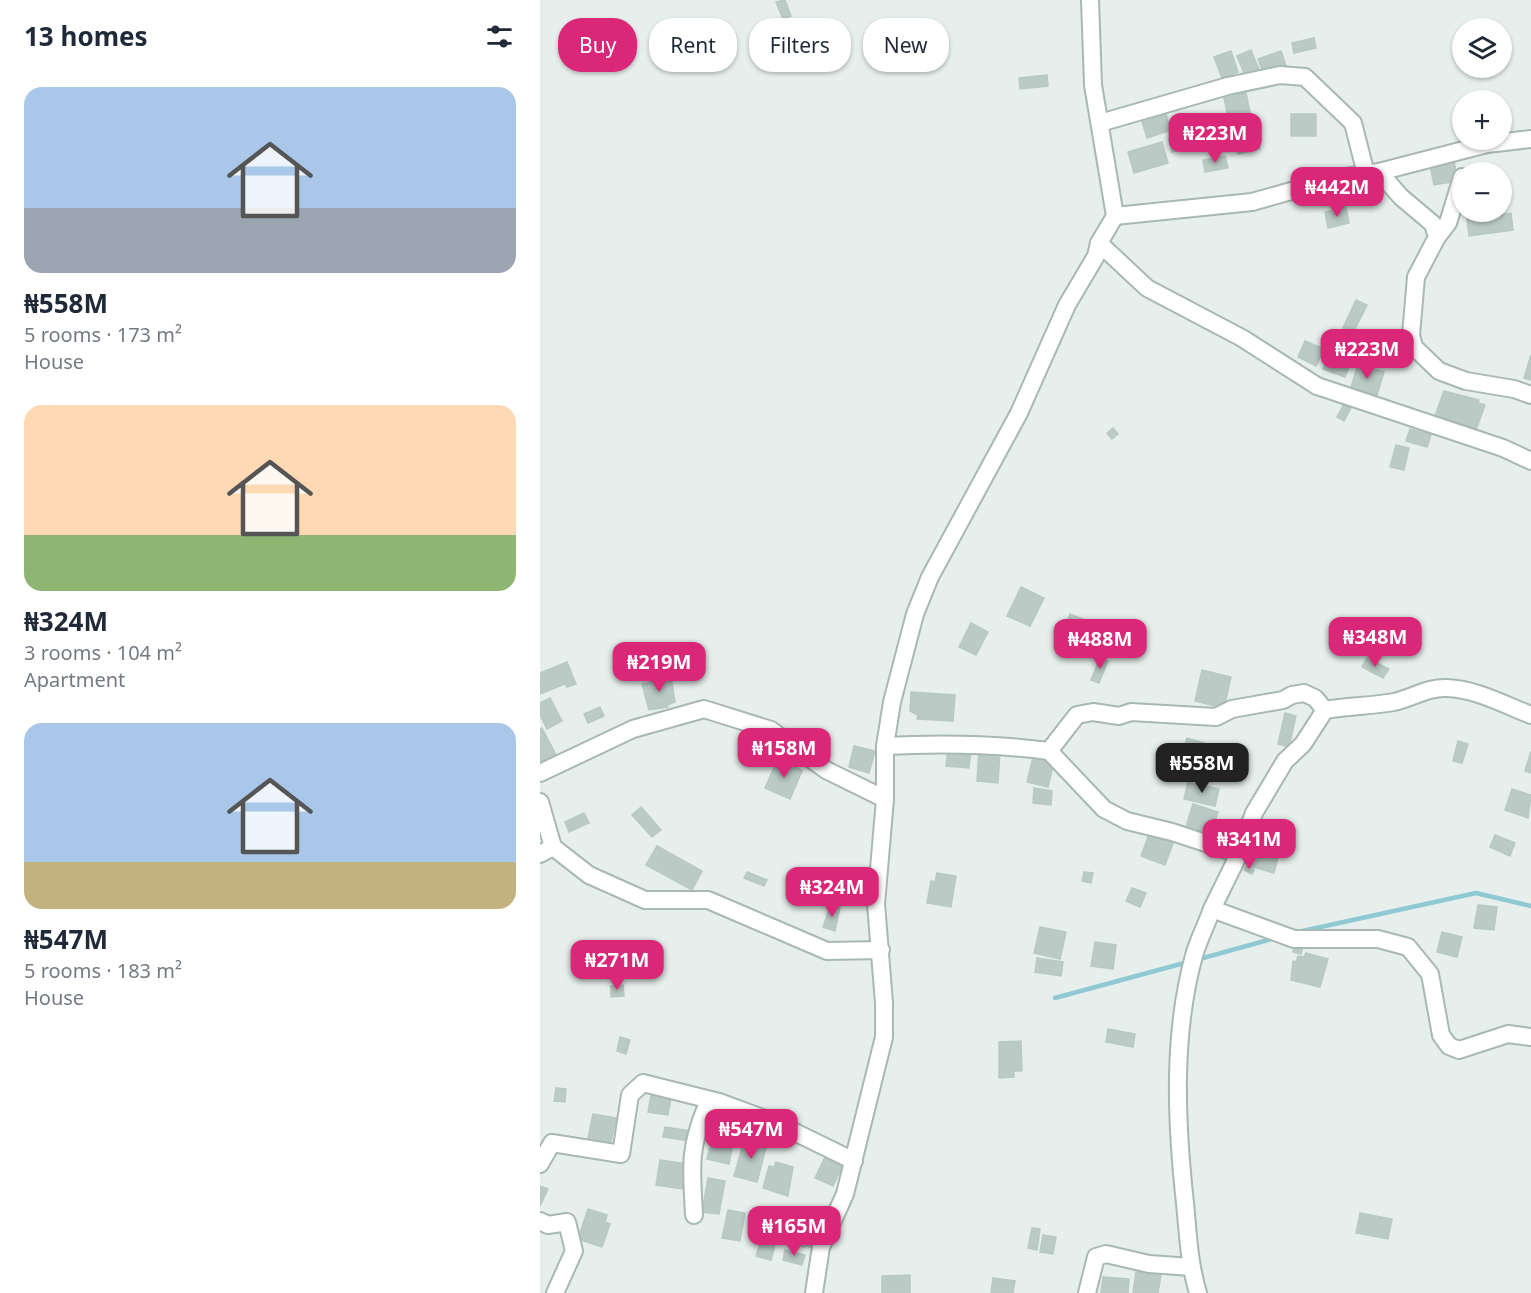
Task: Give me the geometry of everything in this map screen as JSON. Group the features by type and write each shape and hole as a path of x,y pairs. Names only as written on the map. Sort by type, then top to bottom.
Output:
{"street":[{"path":"814,1293 821,1247 845,1194 884,1037 881,950 876,904 885,799 885,746 892,702 915,614 930,577 1019,413 1067,304 1096,256 1100,243 1115,216 1093,85 1090,0"},
{"path":"1100,123 1228,86 1280,75 1305,77 1353,123 1373,173 1433,224 1437,237"},
{"path":"1512,142 1531,139"},
{"path":"1115,216 1252,202 1334,179 1373,173 1464,150"},
{"path":"1452,210 1448,223 1437,237 1416,277 1411,335 1414,347 1439,370 1466,381 1514,389 1531,395"},
{"path":"1100,243 1147,288 1242,338 1317,386 1503,448 1531,461"},
{"path":"1324,710 1391,703 1409,699 1423,691 1445,688 1464,690 1531,716"},
{"path":"1049,750 1077,715 1083,712 1119,716 1131,712 1150,712 1189,717 1216,717 1232,709 1283,700 1304,693 1315,698 1324,710"},
{"path":"540,772 633,729 704,709 771,730 826,770 885,799"},
{"path":"1198,1293 1191,1268 1179,1146 1180,1032 1195,953 1212,909 1239,854 1254,813 1285,761 1303,744 1324,710"},
{"path":"885,746 937,744 1011,746 1049,750 1104,809 1127,821 1172,832 1239,854"},
{"path":"540,802 547,851 645,900 708,900 827,951 881,950"},
{"path":"1212,909 1294,939 1378,939 1408,947 1430,974 1441,1035 1449,1046 1459,1050 1508,1034 1531,1037"},
{"path":"540,1164 552,1143 621,1154 630,1095 643,1083 719,1102 776,1123 854,1161"},
{"path":"694,1215 691,1161 693,1139 705,1110 719,1102"},
{"path":"540,1221 548,1225 567,1222 574,1251 555,1293"},
{"path":"1087,1293 1096,1257 1106,1254 1149,1264 1191,1268"}],"building":[{"path":"785,0 791,16 783,18 776,2"},
{"path":"1314,38 1316,48 1294,53 1292,43"},
{"path":"1251,50 1260,72 1246,78 1237,56"},
{"path":"1231,51 1238,72 1222,78 1214,57"},
{"path":"1281,51 1286,66 1264,75 1258,59"},
{"path":"1047,75 1048,86 1020,89 1019,78"},
{"path":"1246,93 1251,117 1229,122 1224,98"},
{"path":"1166,114 1171,130 1147,138 1142,122"},
{"path":"1291,114 1316,114 1316,136 1291,136"},
{"path":"1256,132 1260,149 1238,154 1234,138"},
{"path":"1192,134 1195,146 1172,152 1169,140"},
{"path":"1162,142 1168,163 1134,173 1128,152"},
{"path":"1225,156 1228,168 1205,172 1203,160"},
{"path":"1454,161 1452,162 1452,182 1434,185 1430,165"},
{"path":"1346,207 1349,223 1328,228 1325,212"},
{"path":"1467,222 1512,222 1513,230 1469,236"},
{"path":"1356,300 1367,305 1353,333 1343,328"},
{"path":"1305,341 1324,349 1316,366 1298,357"},
{"path":"1332,346 1354,355 1345,377 1323,369"},
{"path":"1531,355 1531,380 1524,378"},
{"path":"1358,364 1384,372 1377,395 1351,387"},
{"path":"1444,391 1479,400 1478,403 1485,405 1476,430 1435,416"},
{"path":"1344,404 1351,408 1344,421 1337,417"},
{"path":"1113,428 1118,434 1112,439 1107,433"},
{"path":"1410,429 1431,435 1427,447 1406,441"},
{"path":"1396,445 1409,448 1404,470 1390,467"},
{"path":"1021,587 1044,598 1030,626 1007,616"},
{"path":"1070,614 1097,625 1087,648 1061,637"},
{"path":"971,623 988,632 976,655 959,647"},
{"path":"1100,658 1108,661 1099,683 1091,680"},
{"path":"1367,658 1389,669 1383,678 1362,667"},
{"path":"567,662 576,684 567,687 565,684 540,694 540,673"},
{"path":"1202,670 1231,677 1224,708 1195,701"},
{"path":"671,676 675,702 667,705 668,707 649,710 642,684"},
{"path":"911,692 955,695 953,721 917,719 918,715 910,711"},
{"path":"550,698 562,721 547,729 540,715 540,703"},
{"path":"600,707 604,716 588,723 584,714"},
{"path":"1285,713 1296,716 1289,747 1278,744"},
{"path":"542,728 556,755 540,763 540,729"},
{"path":"1187,738 1211,745 1204,769 1179,763"},
{"path":"1458,741 1468,744 1462,763 1453,761"},
{"path":"854,746 875,751 869,773 849,767"},
{"path":"948,748 971,750 969,768 946,766"},
{"path":"979,750 1000,751 998,783 977,781"},
{"path":"1531,751 1531,773 1525,771"},
{"path":"1033,757 1054,762 1048,787 1027,782"},
{"path":"786,760 802,771 790,799 765,788 777,761 784,764"},
{"path":"1188,782 1219,789 1215,806 1184,799"},
{"path":"1034,788 1052,791 1051,805 1033,803"},
{"path":"1512,789 1531,795 1528,818 1505,810"},
{"path":"1193,804 1218,812 1209,838 1185,830"},
{"path":"641,807 661,830 652,837 632,815"},
{"path":"584,813 589,823 569,832 565,822"},
{"path":"1151,829 1175,838 1165,865 1141,856"},
{"path":"1495,835 1515,843 1510,856 1490,847"},
{"path":"1254,839 1281,846 1274,873 1250,866"},
{"path":"657,846 702,871 692,890 646,865"},
{"path":"1247,865 1254,870 1252,874 1244,870"},
{"path":"747,872 767,880 764,886 744,878"},
{"path":"1084,872 1093,873 1091,883 1082,881"},
{"path":"937,873 956,876 951,907 927,903 931,881 935,882"},
{"path":"1132,888 1146,893 1140,907 1126,901"},
{"path":"831,904 840,907 835,931 823,927"},
{"path":"1478,905 1497,907 1494,930 1474,928"},
{"path":"1040,927 1066,932 1060,959 1034,953"},
{"path":"1442,932 1462,937 1457,957 1437,952"},
{"path":"1095,942 1116,945 1113,969 1091,966"},
{"path":"1295,943 1303,946 1301,954 1293,952"},
{"path":"1306,953 1328,959 1320,987 1291,980 1293,961 1296,962 1298,956 1304,957"},
{"path":"1037,958 1063,962 1061,976 1035,972"},
{"path":"623,985 624,996 611,997 611,986"},
{"path":"1108,1029 1135,1034 1133,1047 1106,1042"},
{"path":"620,1037 630,1040 626,1054 617,1051"},
{"path":"1021,1041 1022,1071 1014,1071 1014,1077 999,1078 999,1042"},
{"path":"556,1088 566,1089 565,1102 554,1101"},
{"path":"651,1095 671,1098 668,1115 648,1112"},
{"path":"593,1114 616,1118 611,1142 588,1138"},
{"path":"665,1127 690,1131 689,1141 663,1137"},
{"path":"745,1138 767,1144 757,1182 734,1176"},
{"path":"711,1143 732,1148 729,1164 707,1159"},
{"path":"825,1157 843,1165 833,1186 815,1178"},
{"path":"660,1160 687,1164 683,1189 656,1185"},
{"path":"776,1162 793,1167 788,1196 763,1188 769,1166 774,1167"},
{"path":"708,1178 725,1181 719,1214 702,1212"},
{"path":"540,1186 548,1189 540,1206"},
{"path":"588,1209 607,1215 605,1222 610,1224 602,1247 578,1239"},
{"path":"728,1210 745,1213 740,1241 722,1238"},
{"path":"1360,1213 1392,1219 1388,1239 1356,1233"},
{"path":"786,1225 809,1231 805,1247 782,1242"},
{"path":"1032,1228 1040,1229 1037,1250 1028,1248"},
{"path":"1043,1235 1056,1237 1053,1254 1040,1252"},
{"path":"762,1237 776,1241 771,1260 756,1256"},
{"path":"808,1240 815,1242 813,1248 806,1246"},
{"path":"785,1250 805,1255 802,1265 783,1260"},
{"path":"1136,1272 1161,1275 1158,1293 1133,1293"},
{"path":"910,1275 910,1293 882,1293 882,1276"},
{"path":"1103,1277 1129,1279 1128,1293 1101,1293"},
{"path":"993,1278 1015,1281 1013,1293 991,1293"}],"waterway":[{"path":"1298,932 1476,893 1531,906"},
{"path":"1196,960 1275,938"},
{"path":"1055,998 1188,962"}]}
